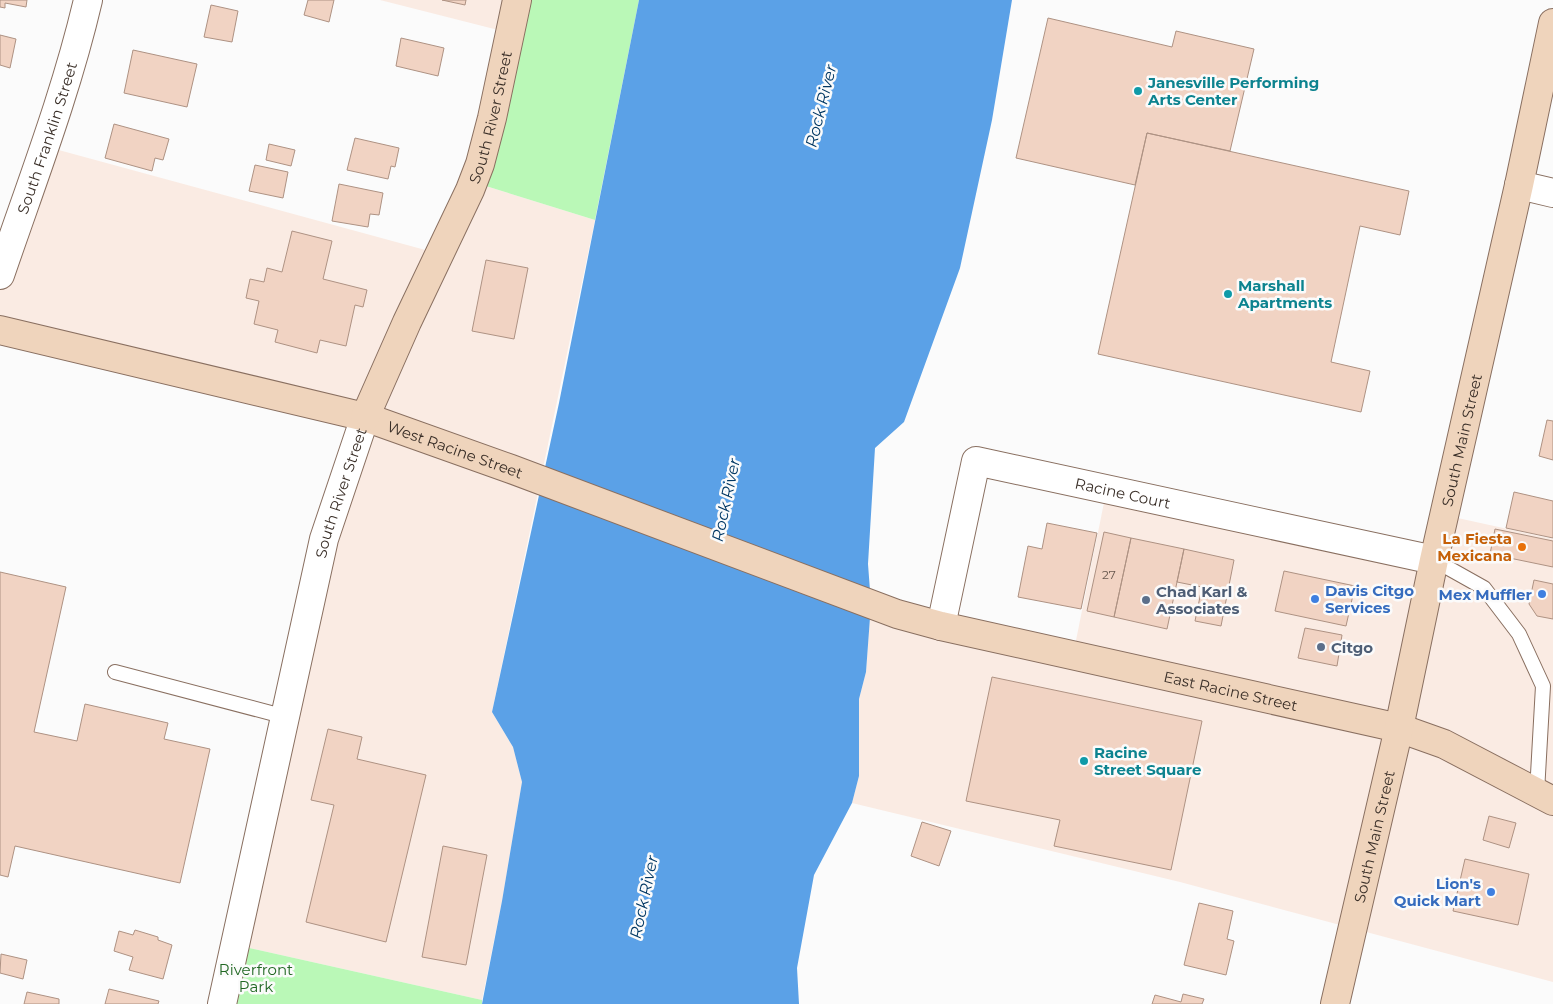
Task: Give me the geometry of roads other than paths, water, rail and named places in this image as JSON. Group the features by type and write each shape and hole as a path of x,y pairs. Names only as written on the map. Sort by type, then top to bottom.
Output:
{"main road":[{"name":"South River Street","path":"365,417 480,164 518,0"},
{"name":"South Main Street","path":"1335,1004 1400,728 1434,560 1519,185 1553,22"},
{"name":"West Racine Street","path":"0,330 365,417 511,469 897,614"},
{"name":"East Racine Street","path":"897,614 941,626 1400,728 1444,744 1545,796"}],"street":[{"name":"South Franklin Street","path":"0,275 53,122 88,0"},
{"path":"1519,185 1553,192"},
{"name":"South River Street","path":"222,1004 324,539 365,417"},
{"name":"Racine Court","path":"941,626 976,461 1434,560"}],"lane":[{"path":"1434,560 1484,588 1519,634 1543,686 1545,796"},
{"path":"115,672 286,717"}],"water":[{"name":"Rock River","path":"639,0 1012,0 992,120 960,268 904,422 875,448 868,564 871,604 866,672 859,699 859,776 852,803 814,875 797,968 799,1004 482,1004 522,782 513,747 492,712 559,403"}],"place":[{"name":"Janesville Performing Arts Center","path":"1138,91"},
{"name":"Marshall Apartments","path":"1228,294"},
{"name":"La Fiesta Mexicana","path":"1522,547"},
{"name":"Mex Muffler","path":"1542,594"},
{"name":"Davis Citgo Services","path":"1315,599"},
{"name":"Chad Karl & Associates","path":"1146,600"},
{"name":"Citgo","path":"1321,647"},
{"name":"Racine Street Square","path":"1084,761"},
{"name":"Lion's Quick Mart","path":"1491,892"}],"park label":[{"name":"Riverfront Park","path":"256,978"}]}
